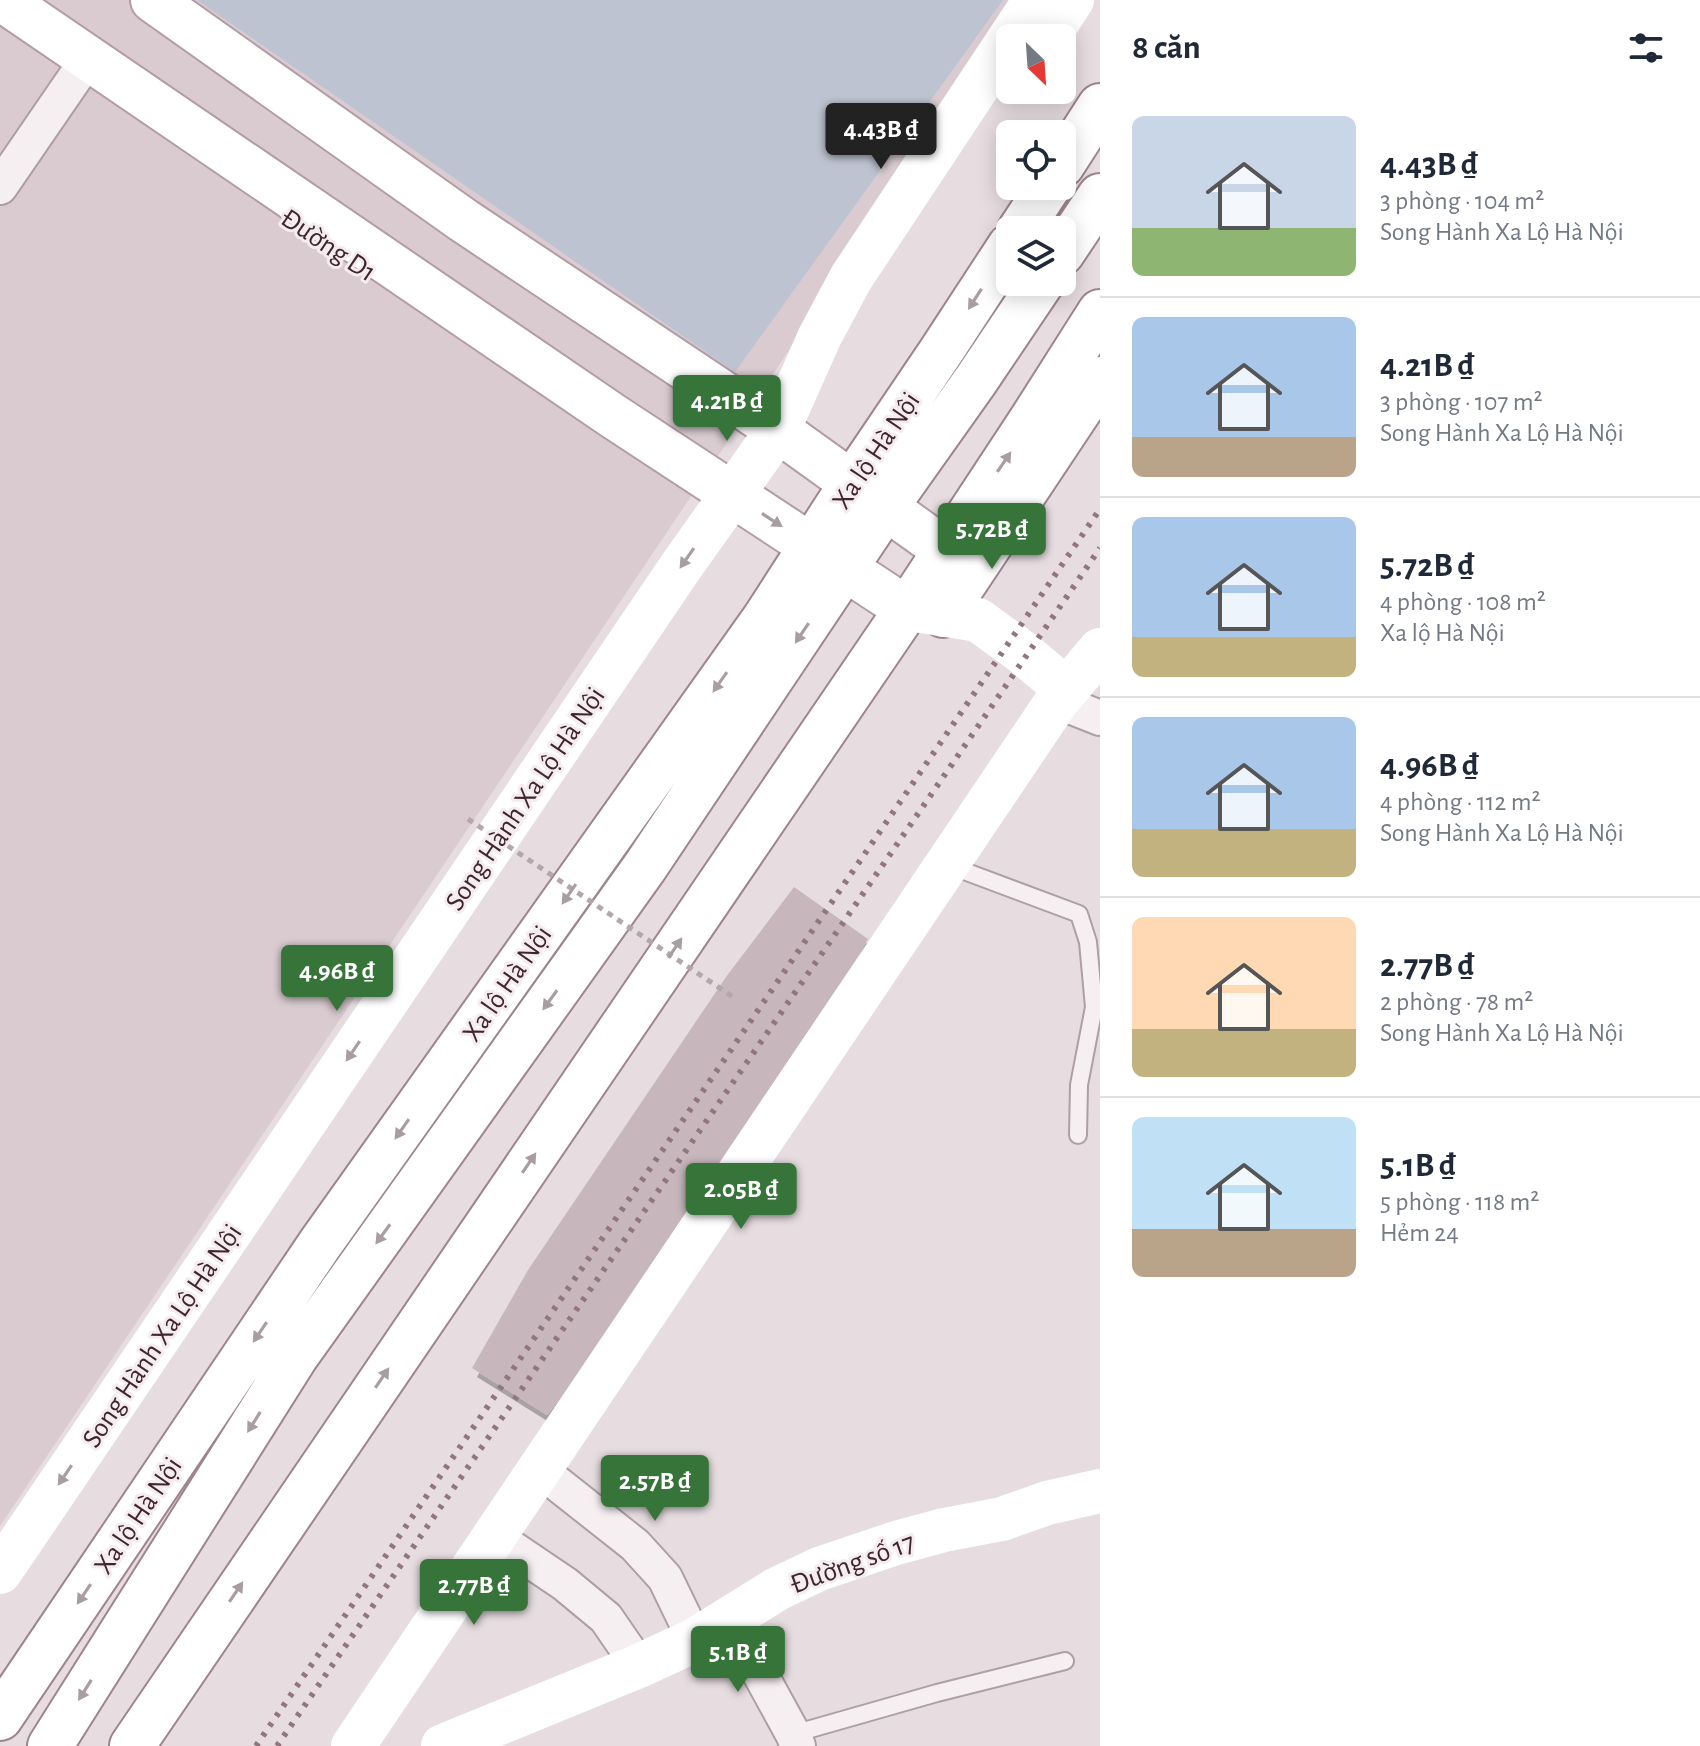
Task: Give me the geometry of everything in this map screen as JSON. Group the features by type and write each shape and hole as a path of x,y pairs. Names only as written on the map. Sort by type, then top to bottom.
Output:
{"main road":[{"name":"Đường D1","path":"3,0 74,56 828,557 947,596"},
{"name":"Đường D1","path":"153,0 463,220 778,430 869,495 947,596 1022,652 1062,695"},
{"name":"Đường D1","path":"182,0 636,315 647,342"},
{"name":"Song Hành Xa Lộ Hà Nội","path":"1030,24 1035,0"},
{"name":"Song Hành Xa Lộ Hà Nội","path":"1045,24 1072,0"},
{"name":"Song Hành Xa Lộ Hà Nội","path":"0,1572 682,565 778,430 820,336 851,278 996,82"},
{"name":"Song Hành Xa Lộ Hà Nội","path":"820,336 874,291 1001,104"},
{"path":"1076,143 1100,106"},
{"path":"1076,232 1100,196"},
{"name":"Xa lộ Hà Nội","path":"869,495 894,420 996,267"},
{"name":"Xa lộ Hà Nội","path":"50,1746 296,1356 637,879 828,557 869,495 976,380 1033,296"},
{"path":"947,596 1032,419 1100,312"},
{"path":"132,1746 1100,379"},
{"path":"894,420 976,380"},
{"name":"Xa lộ Hà Nội","path":"0,1718 320,1244 747,644 828,557"},
{"path":"353,1746 946,865 1100,643"},
{"path":"296,1356 320,1244"},
{"name":"Đường số 17","path":"443,1746 639,1666 819,1569 896,1543 1002,1519 1047,1503 1100,1491"}],"street":[{"path":"0,187 74,56"},
{"path":"1062,695 1100,718"},
{"path":"540,1470 635,1545 712,1629 795,1740"},
{"path":"494,1536 565,1584 606,1618 639,1666"}],"lane":[{"path":"946,865 1079,914 1088,942 1094,1007 1079,1085 1078,1135"},
{"path":"795,1740 937,1693 1065,1661"}],"path":[{"path":"468,819 733,997"}],"shaded area":[{"path":"0,0 1024,0 1008,24 996,24 996,42 0,1526"},
{"path":"197,0 1003,0 735,372"}],"building":[{"path":"794,887 868,939 813,1033 614,1331 547,1415 472,1368 528,1270 726,977"}],"railway":[{"path":"256,1746 1100,509"},
{"path":"277,1746 1100,548"}]}
